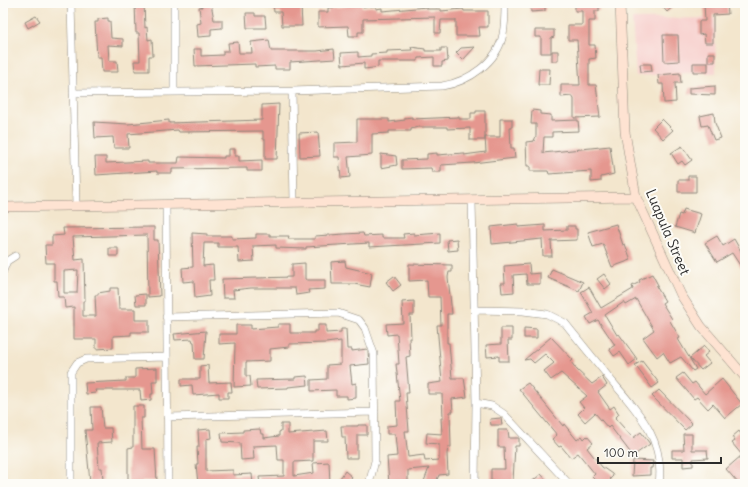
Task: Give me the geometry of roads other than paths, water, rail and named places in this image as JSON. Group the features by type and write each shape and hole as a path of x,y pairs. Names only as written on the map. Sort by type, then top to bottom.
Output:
{"street":[{"path":"71,3 76,206"},
{"path":"174,3 174,92"},
{"path":"73,93 292,91 442,86 464,81 485,65 500,45 503,34 505,3"},
{"name":"Luapula Street","path":"620,3 625,132 636,197 681,295 706,332 745,377"},
{"path":"292,91 294,202"},
{"path":"3,207 636,197"},
{"path":"472,200 476,403 475,484"},
{"path":"166,204 168,484"},
{"path":"3,271 7,261 15,256"},
{"path":"474,310 523,311 547,314 565,323 644,420 654,439 660,459 659,484"},
{"path":"166,317 338,313 349,315 359,320 365,328 374,354 375,461 369,484"},
{"path":"71,484 71,372 74,367 86,359 166,358"},
{"path":"476,403 492,406 504,414 569,484"},
{"path":"167,417 375,412"}]}
